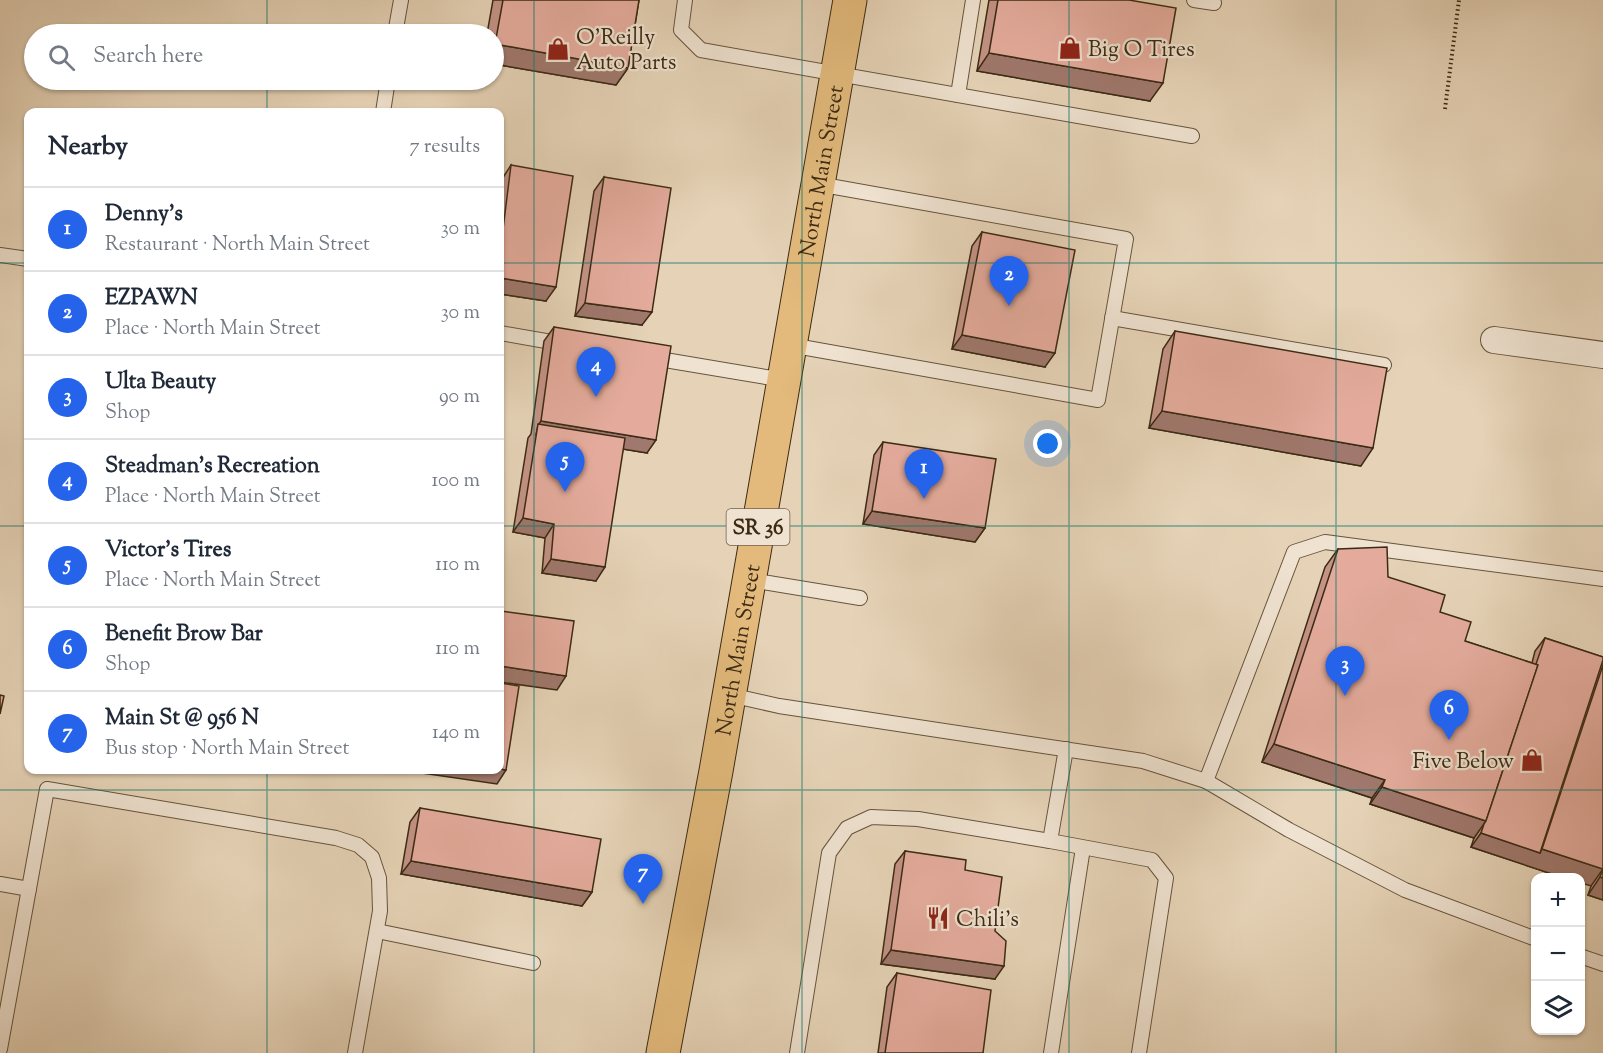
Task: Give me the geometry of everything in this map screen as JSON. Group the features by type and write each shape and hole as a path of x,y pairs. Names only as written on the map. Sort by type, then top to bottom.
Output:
{"highway":[{"name":"North Main Street","path":"663,1053 729,695 850,0"}],"street":[{"path":"1494,340 1603,355"}],"lane":[{"path":"397,24 401,0"},
{"path":"685,0 681,30 701,50 1192,136"},
{"path":"958,95 973,0"},
{"path":"1194,0 1214,3"},
{"path":"383,108 386,90"},
{"path":"790,345 1098,400 1113,318 1126,239 818,184"},
{"path":"0,255 24,258"},
{"path":"1113,318 1384,365"},
{"path":"504,334 579,346"},
{"path":"638,356 784,380"},
{"path":"1206,781 1294,552 1325,542 1603,579"},
{"path":"749,580 860,597"},
{"path":"729,695 779,706 1143,761 1206,781 1289,830 1406,890 1531,937"},
{"path":"1050,841 1066,749"},
{"path":"0,1049 47,789 336,838 358,845 372,857 379,878 380,911 355,1053"},
{"path":"797,1053 829,853 848,828 871,817 918,819 1152,860 1166,878 1139,1053"},
{"path":"1051,1053 1083,848"},
{"path":"0,884 30,889"},
{"path":"377,932 533,963"},
{"path":"1585,957 1603,964"}],"path":[{"path":"1445,109 1459,0"}],"building":[{"name":"O'Reilly Auto Parts","path":"503,0 639,0 628,68 504,46 504,24 499,24"},
{"name":"Big O Tires","path":"998,0 1129,0 1176,8 1163,83 989,53"},
{"path":"511,165 573,176 556,287 504,279 504,221"},
{"path":"604,177 671,188 652,312 585,303"},
{"path":"982,232 1075,250 1055,353 962,335"},
{"path":"554,327 671,346 656,440 541,421"},
{"path":"1175,331 1387,368 1373,448 1162,411"},
{"path":"538,424 625,438 605,567 551,559 554,524 523,518"},
{"path":"883,442 996,459 985,528 872,511"},
{"path":"1387,547 1388,577 1445,595 1440,612 1471,622 1465,641 1538,665 1486,821 1382,787 1385,780 1274,744 1338,549"},
{"path":"504,611 574,621 566,676 504,667"},
{"name":"Five Below","path":"1545,638 1603,657 1603,660 1540,853 1481,833"},
{"path":"1603,665 1603,869 1542,849"},
{"path":"504,684 519,686 506,770 504,770"},
{"path":"0,695 4,696 0,714"},
{"path":"420,808 601,839 592,892 411,861"},
{"name":"Chili's","path":"905,851 966,860 965,870 1002,877 995,931 1006,941 1004,966 891,950"},
{"path":"897,973 991,990 983,1053 885,1053"}],"place":[{"name":"Big O Tires","path":"1070,48"},
{"name":"O'Reilly Auto Parts","path":"558,49"},
{"name":"EZPAWN","path":"1009,306"},
{"name":"Steadman's Recreation","path":"596,397"},
{"name":"Victor's Tires","path":"565,492"},
{"name":"Denny's","path":"924,499"},
{"name":"Ulta Beauty","path":"1345,696"},
{"name":"Benefit Brow Bar","path":"1449,740"},
{"name":"Five Below","path":"1532,760"},
{"name":"Main St @ 956 N","path":"643,904"},
{"name":"Chili's","path":"938,918"}]}
